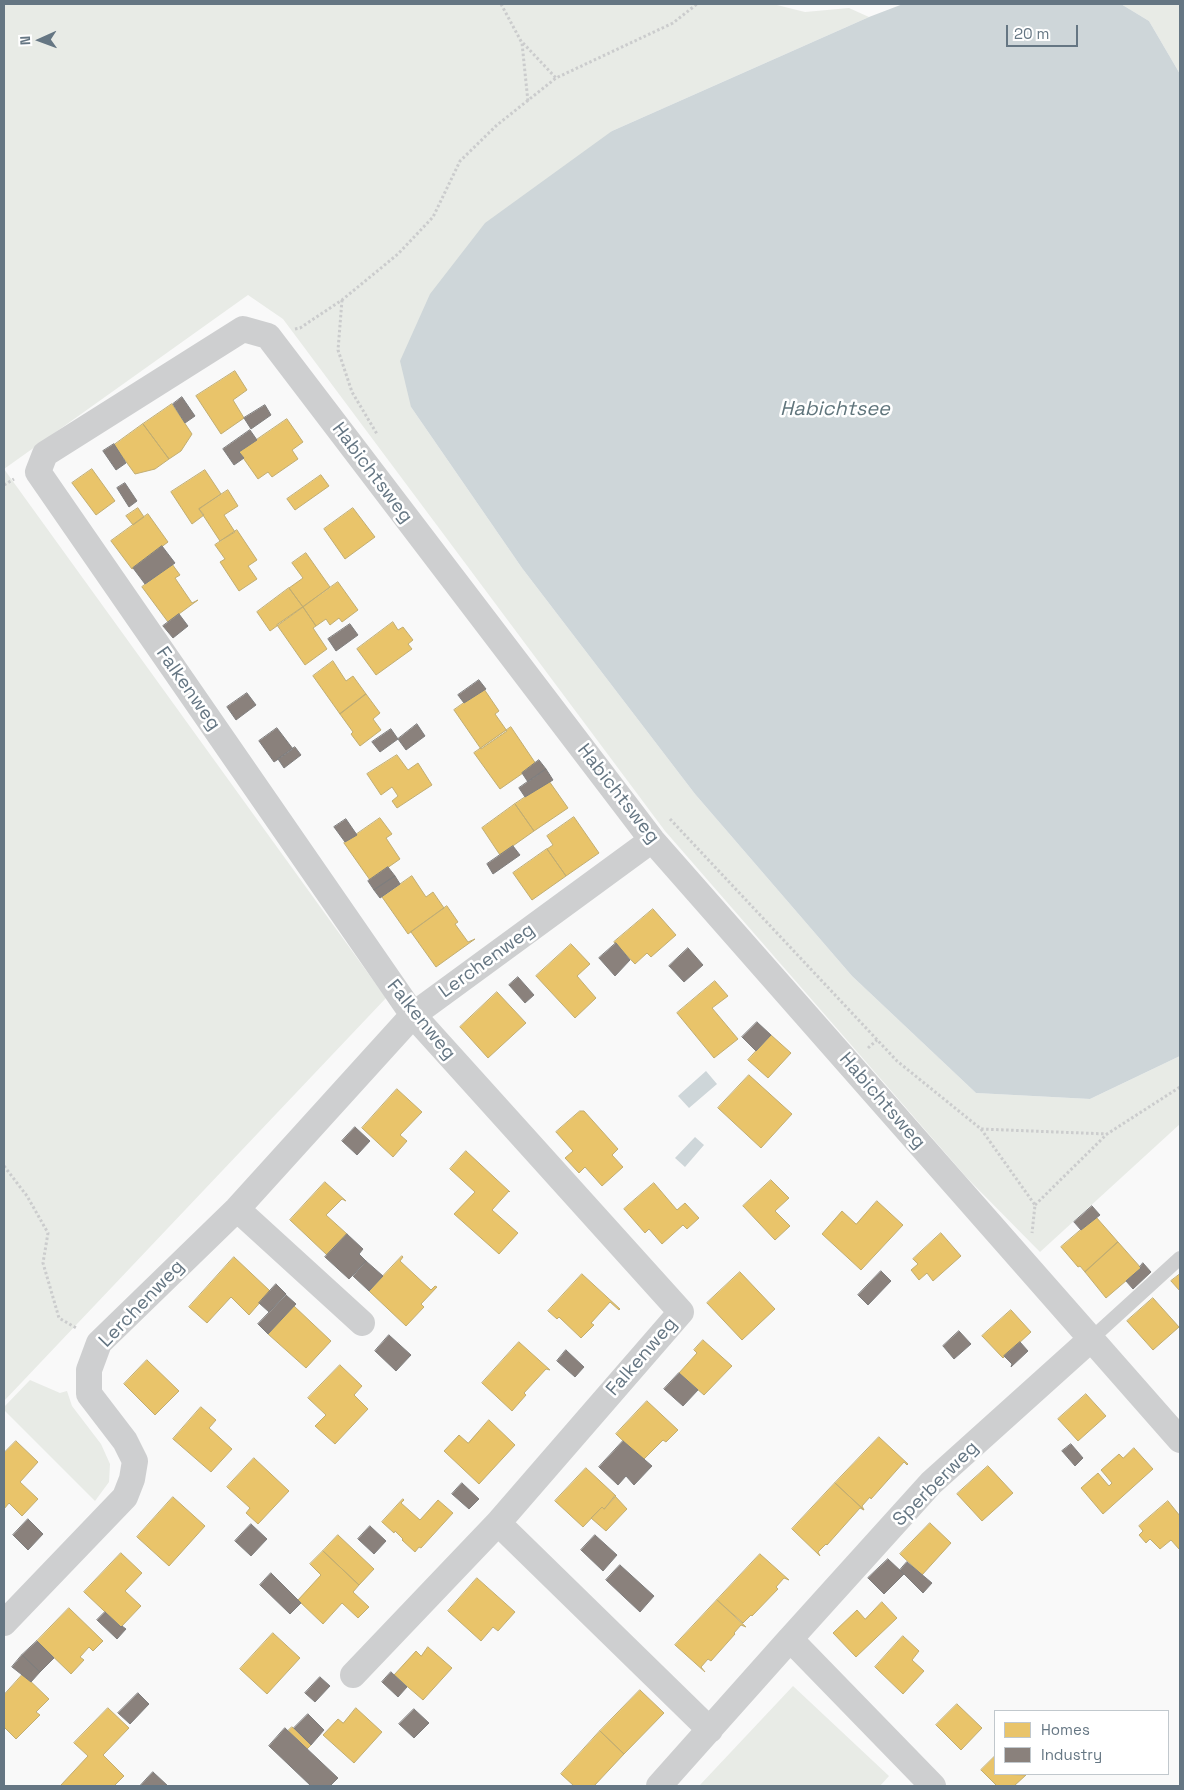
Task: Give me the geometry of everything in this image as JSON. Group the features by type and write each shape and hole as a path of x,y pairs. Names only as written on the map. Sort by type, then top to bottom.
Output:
{"street":[{"name":"Falkenweg","path":"268,336 243,329 45,454 38,472 413,1015 681,1312 498,1523 354,1675"},
{"name":"Habichtsweg","path":"268,336 652,840 1180,1440"},
{"name":"Lerchenweg","path":"4,1623 125,1497 132,1479 136,1461 125,1441 89,1394 89,1370 99,1343 237,1209 413,1015 652,840"},
{"path":"237,1209 362,1323"},
{"name":"Sperberweg","path":"659,1786 932,1483 1091,1339"},
{"path":"498,1523 710,1730"},
{"path":"790,1639 933,1786"}],"lane":[{"path":"1091,1339 1180,1258"}],"path":[{"path":"501,4 522,43 556,78"},
{"path":"268,336 300,328 342,300 398,254 433,217 460,161 497,125 556,78 673,23 697,4"},
{"path":"522,43 528,102"},
{"path":"342,300 338,350 352,392 382,442"},
{"path":"667,815 897,1061 981,1129 1035,1205 1107,1134 1180,1087"},
{"path":"981,1129 1107,1134"},
{"path":"4,1166 27,1196 48,1233 43,1263 59,1318 99,1343"}],"shaded area":[{"path":"4,4 776,4 805,12 849,8 869,17 612,131 411,407 522,568 695,794 852,976 976,1093 1090,1099 1180,1056 1180,1124 1040,1252 967,1178 665,831 283,319 248,295 4,469"},
{"path":"1121,4 1180,4 1180,74 1149,21"},
{"path":"4,469 386,998 4,1401"},
{"path":"30,1380 60,1393 67,1391 72,1406 101,1444 110,1464 109,1482 95,1501 4,1410 4,1407"},
{"path":"793,1686 889,1776 880,1786 699,1786"}],"water":[{"name":"Habichtsee","path":"903,4 1121,4 1149,21 1180,74 1180,1056 1090,1099 976,1093 852,976 695,794 522,568 411,407 400,361 430,294 485,223 612,131 869,17"},
{"path":"706,1071 717,1084 689,1108 678,1096"},
{"path":"695,1137 704,1145 685,1167 675,1158"}],"building: Homes":[{"path":"235,371 247,390 233,400 244,418 221,434 196,396"},
{"path":"172,404 192,434 181,451 169,459 143,424"},
{"path":"287,419 303,442 292,450 298,459 272,477 268,472 258,479 239,452"},
{"path":"143,424 169,459 155,469 135,474 114,445"},
{"path":"92,469 115,501 96,515 72,483"},
{"path":"205,470 221,494 199,509 204,515 192,524 171,492"},
{"path":"321,475 329,486 295,510 287,499"},
{"path":"228,490 238,506 224,515 235,532 220,541 199,509"},
{"path":"138,508 144,517 133,525 126,516"},
{"path":"353,508 375,537 345,559 324,529"},
{"path":"148,514 168,542 132,569 111,541"},
{"path":"237,530 257,560 248,566 257,579 239,591 220,562 225,559 215,545"},
{"path":"306,553 330,587 303,607 289,588 303,578 292,563"},
{"path":"172,564 180,575 175,578 192,603 198,600 168,622 142,587"},
{"path":"338,582 358,610 342,622 339,618 330,625 326,619 316,626 303,607"},
{"path":"289,588 303,607 270,631 257,612"},
{"path":"303,607 316,626 313,628 327,649 305,665 277,625"},
{"path":"393,622 398,630 403,627 413,640 408,644 412,649 376,675 357,649"},
{"path":"333,661 346,681 353,676 366,694 340,714 313,676"},
{"path":"484,689 499,711 495,714 507,731 481,749 454,710"},
{"path":"366,694 380,713 373,719 381,730 360,746 340,714"},
{"path":"511,727 536,764 500,789 474,753"},
{"path":"397,755 408,770 418,763 432,785 397,808 392,801 398,796 392,787 381,795 367,774"},
{"path":"549,781 568,808 534,831 515,804"},
{"path":"515,804 534,831 500,855 482,828"},
{"path":"574,817 599,853 566,876 547,849 553,845 547,836"},
{"path":"380,818 392,834 386,838 400,859 370,880 344,843"},
{"path":"547,849 566,876 532,900 513,873"},
{"path":"412,876 426,897 433,892 444,908 408,934 382,897"},
{"path":"447,906 458,922 455,924 468,942 475,939 436,967 411,932"},
{"path":"653,909 676,935 651,957 647,953 635,964 614,942"},
{"path":"571,944 590,964 577,976 596,998 575,1018 536,976"},
{"path":"715,981 728,996 712,1008 738,1039 714,1058 677,1013"},
{"path":"497,992 526,1023 488,1058 460,1027"},
{"path":"771,1035 791,1053 768,1078 748,1060"},
{"path":"749,1075 792,1114 761,1148 718,1108"},
{"path":"397,1089 422,1112 400,1135 407,1141 393,1157 362,1128"},
{"path":"580,1111 584,1111 618,1149 612,1155 623,1167 602,1186 585,1167 579,1173 565,1158 573,1151 556,1132"},
{"path":"466,1151 509,1191 492,1210 518,1233 499,1254 454,1214 475,1192 450,1169"},
{"path":"771,1180 789,1198 775,1211 790,1226 775,1240 743,1206"},
{"path":"325,1182 346,1201 342,1199 326,1215 347,1234 327,1255 290,1220"},
{"path":"654,1183 677,1210 685,1203 699,1218 687,1229 683,1225 662,1244 649,1229 645,1233 624,1209"},
{"path":"877,1201 903,1225 861,1270 822,1234 842,1211 856,1224"},
{"path":"1096,1217 1118,1242 1085,1272 1080,1266 1078,1267 1061,1247"},
{"path":"941,1233 961,1256 933,1281 927,1273 919,1280 911,1270 918,1264 913,1259"},
{"path":"1118,1242 1141,1268 1106,1298 1085,1272"},
{"path":"402,1256 400,1261 431,1290 435,1286 437,1287 421,1304 424,1307 406,1326 369,1291"},
{"path":"234,1257 270,1291 249,1315 231,1297 207,1323 189,1307"},
{"path":"740,1272 775,1309 742,1340 707,1303"},
{"path":"582,1274 620,1309 610,1302 591,1323 594,1325 581,1338 559,1317 557,1319 548,1311"},
{"path":"1180,1274 1180,1291 1171,1281"},
{"path":"1153,1298 1179,1327 1153,1350 1127,1321"},
{"path":"294,1306 331,1341 306,1368 268,1334"},
{"path":"1011,1310 1031,1332 1003,1358 982,1336"},
{"path":"703,1340 732,1366 704,1395 679,1373 697,1353 694,1350"},
{"path":"519,1342 550,1370 546,1369 524,1393 526,1395 512,1411 482,1383"},
{"path":"147,1360 179,1391 155,1415 124,1384"},
{"path":"340,1365 362,1386 354,1395 368,1409 335,1444 315,1426 326,1415 308,1398"},
{"path":"1086,1394 1106,1416 1078,1441 1058,1419"},
{"path":"647,1401 678,1430 666,1442 663,1440 644,1459 646,1463 616,1434"},
{"path":"201,1407 216,1420 209,1428 232,1449 211,1472 173,1439"},
{"path":"489,1420 515,1445 479,1484 444,1451 459,1435 468,1443"},
{"path":"879,1437 908,1464 904,1462 871,1499 870,1497 862,1506 864,1510 835,1483"},
{"path":"16,1441 38,1462 20,1482 38,1499 22,1516 9,1503 4,1509 4,1453"},
{"path":"1134,1448 1153,1469 1103,1514 1081,1488 1098,1473 1109,1486 1112,1483 1101,1470 1119,1454 1123,1458"},
{"path":"254,1458 289,1491 258,1524 246,1513 250,1508 227,1487"},
{"path":"988,1466 1013,1493 982,1521 957,1494"},
{"path":"586,1468 616,1496 604,1509 602,1507 583,1527 555,1501"},
{"path":"835,1483 864,1510 860,1508 827,1545 818,1552 820,1556 792,1529"},
{"path":"615,1496 627,1509 606,1531 591,1518 602,1507 604,1509"},
{"path":"173,1497 205,1526 169,1566 137,1537"},
{"path":"403,1499 401,1503 420,1520 438,1500 453,1513 421,1548 419,1547 415,1552 395,1531 394,1533 382,1522"},
{"path":"1168,1501 1180,1516 1179,1549 1171,1540 1160,1549 1150,1539 1146,1543 1139,1535 1143,1531 1139,1526"},
{"path":"930,1523 951,1543 922,1575 900,1554"},
{"path":"338,1535 374,1569 359,1585 323,1551"},
{"path":"323,1551 359,1585 353,1592 369,1607 358,1618 342,1603 323,1624 298,1600 321,1575 310,1564"},
{"path":"121,1553 142,1573 125,1591 141,1606 121,1627 84,1592"},
{"path":"760,1554 789,1580 784,1578 776,1587 778,1589 743,1623 717,1600"},
{"path":"477,1578 515,1612 498,1631 493,1627 481,1641 448,1611"},
{"path":"717,1600 746,1627 741,1625 711,1661 708,1659 701,1667 705,1672 675,1645"},
{"path":"882,1602 897,1618 856,1657 833,1633 857,1610 865,1619"},
{"path":"69,1608 103,1641 93,1651 89,1647 80,1657 84,1660 71,1674 37,1641"},
{"path":"273,1633 300,1658 267,1694 240,1669"},
{"path":"903,1636 919,1651 912,1660 924,1671 903,1694 875,1667"},
{"path":"428,1647 452,1668 423,1700 394,1675 416,1651 421,1656"},
{"path":"23,1674 49,1699 36,1712 40,1715 16,1739 4,1727 4,1695"},
{"path":"640,1690 664,1713 624,1754 600,1731"},
{"path":"957,1704 982,1728 961,1750 936,1725"},
{"path":"108,1708 129,1728 103,1755 124,1776 114,1786 62,1786 88,1756 74,1743"},
{"path":"356,1708 382,1732 354,1763 323,1735 338,1719 343,1723"},
{"path":"292,1727 311,1745 307,1749 288,1731"},
{"path":"600,1731 624,1754 594,1786 574,1786 561,1774"},
{"path":"994,1757 994,1775 1026,1775 1014,1786 997,1786 981,1770"}],"building: Industry":[{"path":"182,397 195,416 185,423 173,404"},
{"path":"265,405 271,415 251,429 244,418"},
{"path":"250,430 257,440 239,452 244,458 234,465 223,449"},
{"path":"114,444 126,463 116,470 103,451"},
{"path":"125,483 137,501 129,507 117,488"},
{"path":"162,546 175,563 145,584 133,568"},
{"path":"179,614 188,626 173,638 163,626"},
{"path":"350,624 358,635 336,651 328,639"},
{"path":"479,680 486,689 464,703 458,695"},
{"path":"247,693 256,705 236,720 227,707"},
{"path":"417,724 425,736 406,750 398,739"},
{"path":"277,728 293,749 274,762 259,741"},
{"path":"391,729 398,739 380,752 372,742"},
{"path":"295,747 301,755 284,768 278,759"},
{"path":"539,760 546,769 528,782 522,773"},
{"path":"546,769 553,780 525,797 519,788"},
{"path":"346,819 357,835 345,842 334,827"},
{"path":"513,846 520,855 493,874 487,864"},
{"path":"388,867 395,876 374,890 368,881"},
{"path":"395,876 400,884 380,898 374,890"},
{"path":"616,943 630,960 615,976 599,958"},
{"path":"688,948 703,965 684,982 669,966"},
{"path":"518,977 534,995 525,1003 509,985"},
{"path":"757,1022 771,1035 756,1051 742,1037"},
{"path":"355,1127 370,1141 357,1155 342,1141"},
{"path":"1092,1206 1100,1215 1081,1230 1074,1222"},
{"path":"347,1234 363,1249 359,1254 366,1261 349,1279 325,1257"},
{"path":"366,1261 383,1276 369,1291 353,1276"},
{"path":"1143,1263 1151,1272 1133,1289 1126,1281 1141,1268"},
{"path":"881,1271 891,1281 868,1305 858,1295"},
{"path":"276,1284 286,1294 269,1312 259,1303"},
{"path":"286,1295 296,1304 268,1334 258,1324"},
{"path":"959,1331 971,1344 954,1359 943,1346"},
{"path":"389,1335 411,1355 396,1371 375,1351"},
{"path":"1020,1342 1028,1351 1011,1367 1012,1364 1004,1356"},
{"path":"566,1350 584,1367 575,1377 557,1361"},
{"path":"679,1373 698,1390 683,1406 664,1389"},
{"path":"623,1441 652,1466 634,1485 626,1476 618,1485 599,1467"},
{"path":"1071,1444 1083,1458 1075,1466 1062,1451"},
{"path":"462,1483 479,1499 469,1509 452,1494"},
{"path":"28,1519 43,1534 28,1550 13,1535"},
{"path":"251,1524 267,1539 251,1556 235,1541"},
{"path":"370,1526 386,1541 374,1554 358,1539"},
{"path":"595,1535 617,1555 603,1571 581,1550"},
{"path":"888,1559 904,1574 884,1594 868,1578"},
{"path":"907,1562 932,1583 923,1593 900,1570"},
{"path":"620,1565 654,1596 640,1612 606,1580"},
{"path":"271,1573 301,1603 290,1614 260,1585"},
{"path":"105,1612 121,1627 126,1629 117,1639 97,1620"},
{"path":"37,1641 54,1658 40,1672 22,1655"},
{"path":"22,1655 40,1672 31,1682 12,1667"},
{"path":"391,1672 407,1687 398,1697 382,1682"},
{"path":"320,1677 330,1686 315,1702 305,1693"},
{"path":"138,1693 149,1704 130,1724 118,1713"},
{"path":"414,1709 429,1723 414,1738 399,1724"},
{"path":"308,1714 324,1730 311,1745 294,1728"},
{"path":"285,1728 338,1778 330,1786 311,1786 269,1746"},
{"path":"153,1772 168,1786 140,1786"}]}
